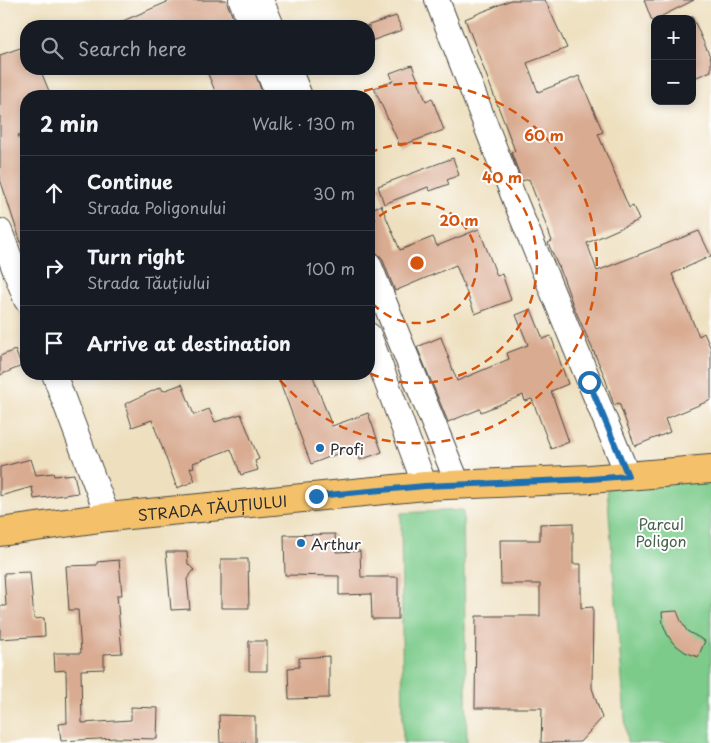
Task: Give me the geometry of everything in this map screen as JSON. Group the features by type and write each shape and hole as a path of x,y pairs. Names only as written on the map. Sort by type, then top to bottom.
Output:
{"main road":[{"name":"STRADA TĂUȚIULUI","path":"0,532 108,517 425,486 590,479 711,469"}],"street":[{"path":"241,0 249,20"},
{"path":"261,0 269,20"},
{"path":"436,0 516,203 628,476"},
{"path":"269,75 276,90"},
{"path":"291,75 298,90"},
{"path":"0,232 20,284"},
{"path":"375,279 458,484"},
{"path":"375,351 425,486"},
{"path":"56,380 108,517"}],"green space":[{"name":"Parcul Poligon","path":"711,476 711,743 627,743 607,488"},
{"path":"463,510 467,743 403,743 401,513"}],"building":[{"path":"172,0 226,0 234,20 125,20"},
{"path":"511,0 545,0 567,48 527,63 538,92 579,76 603,132 598,134 629,208 633,206 639,220 587,243 597,271 699,231 711,256 672,274 699,336 704,333 711,349 711,400 665,419 670,432 635,446 619,403 614,405 604,375 548,243 552,241 529,179 522,181 511,152 515,151 465,19"},
{"path":"644,0 694,0 664,15 651,15 651,18"},
{"path":"396,16 402,30 375,40 375,23"},
{"path":"696,25 711,59 711,71 696,77"},
{"path":"20,48 20,75 42,75 49,90 20,90 20,134 18,135 20,140 20,240 0,179 0,55"},
{"path":"412,65 426,101 432,98 444,130 400,146 374,88 393,81 390,73"},
{"path":"208,75 256,75 261,90 215,90"},
{"path":"453,158 459,175 447,180 449,184 430,191 428,187 384,204 378,186"},
{"path":"381,205 400,250 433,237 437,246 479,229 497,276 502,274 511,300 475,314 456,265 395,291 382,258 375,252 375,208"},
{"path":"531,309 543,339 551,336 568,384 551,391 569,442 551,449 532,399 525,401 523,395 481,412 480,409 448,422 417,347 441,337 457,381 509,359 507,353 528,345 516,315"},
{"path":"15,350 20,361 20,367 0,375 0,356"},
{"path":"279,380 314,380 332,426 368,413 382,452 360,460 355,447 311,464"},
{"path":"182,384 194,415 209,409 215,422 241,414 259,459 255,461 258,470 241,475 231,449 193,463 194,467 190,468 195,481 177,488 152,420 132,427 125,404 161,387 163,391"},
{"path":"31,459 36,475 53,473 54,476 74,474 78,493 34,499 32,487 0,496 0,467"},
{"path":"573,523 573,564 581,564 581,608 593,607 592,688 602,718 580,742 541,743 542,708 475,708 476,616 540,616 540,584 501,584 500,540 540,540 540,524"},
{"path":"335,534 336,552 360,551 361,577 398,577 398,619 372,619 371,594 339,595 339,576 285,575 284,535"},
{"path":"166,552 187,552 188,564 194,570 187,579 190,609 171,610"},
{"path":"221,559 248,559 249,608 221,608"},
{"path":"119,560 122,595 117,595 122,653 104,654 104,669 81,670 82,723 131,720 131,707 158,708 157,739 116,738 61,741 59,724 67,723 66,670 55,671 54,653 81,653 78,610 69,610 66,566 97,565 97,562"},
{"path":"30,572 34,619 44,618 45,636 0,639 0,606 6,606 4,573"},
{"path":"677,611 687,631 705,641 698,657 685,652 673,643 667,634 663,624 662,612"},
{"path":"249,641 267,641 267,671 249,671"},
{"path":"329,656 329,698 289,699 288,668 299,667 299,658"},
{"path":"219,715 255,716 255,743 220,743"}],"place":[{"name":"Profi","path":"320,448"},
{"name":"Arthur","path":"301,543"}],"route":[{"path":"316,496 425,486 628,476 589,382"}]}
